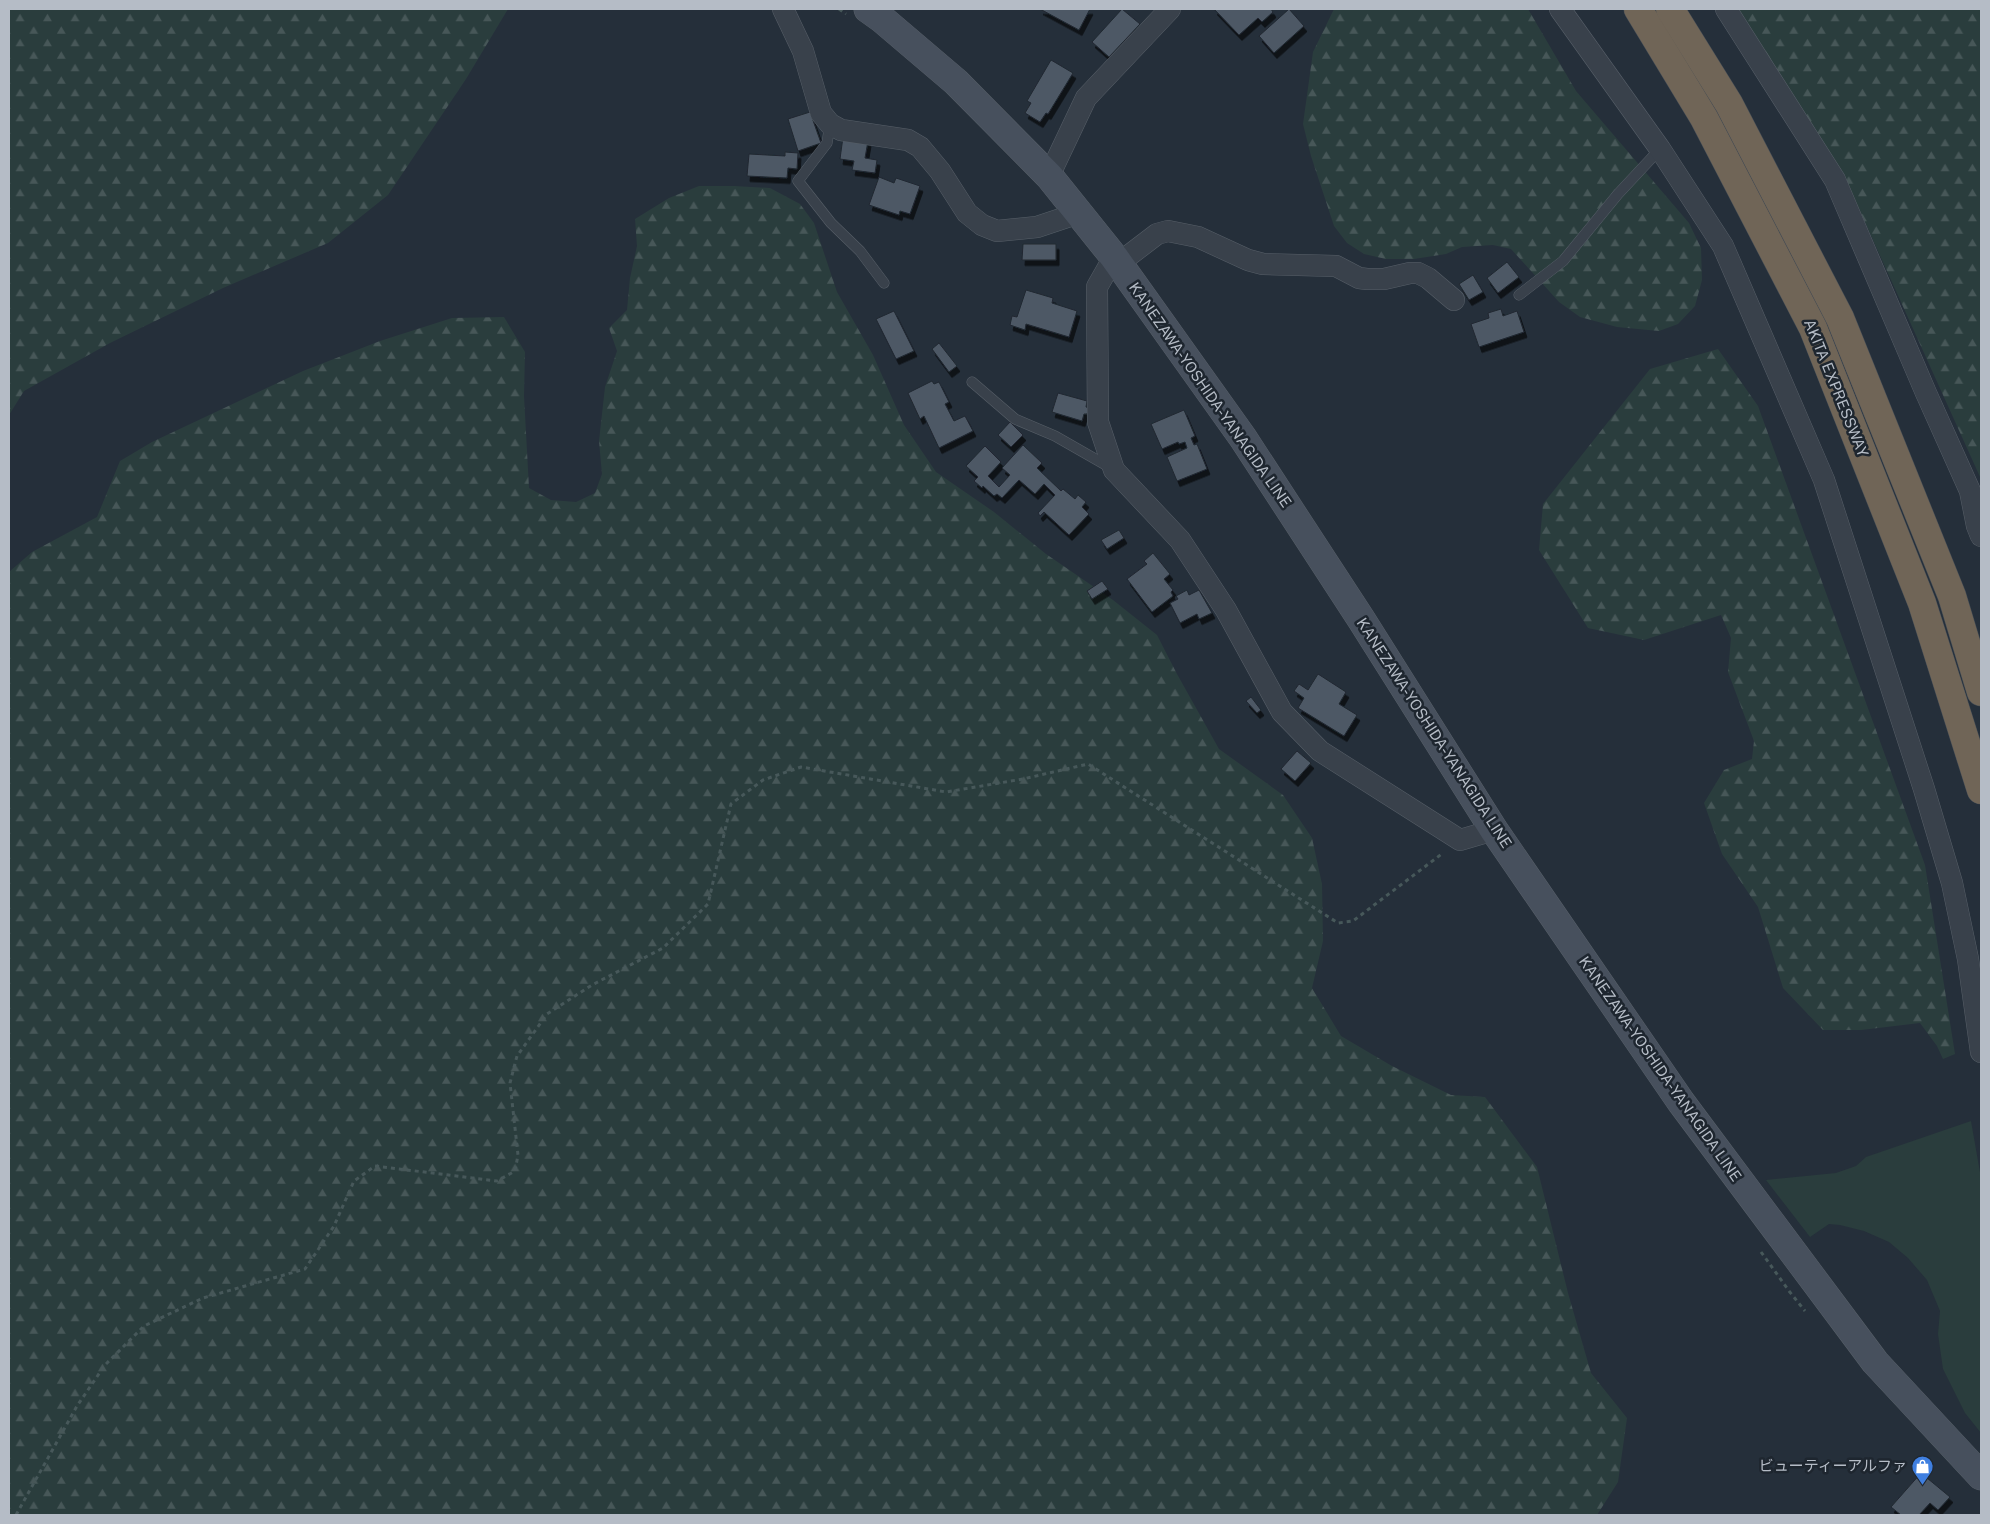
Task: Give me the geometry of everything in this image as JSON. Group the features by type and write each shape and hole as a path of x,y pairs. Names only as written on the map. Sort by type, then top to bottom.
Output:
{"highway":[{"name":"AKITA EXPRESSWAY","path":"1638,9 1704,118 1813,328 1922,603 1981,790"},
{"name":"AKITA EXPRESSWAY","path":"1670,9 1729,104 1840,318 1952,596 1981,692"}],"main road":[{"name":"KANEZAWA-YOSHIDA-YANAGIDA LINE","path":"868,9 882,18 956,82 1049,176 1117,260 1243,438 1494,830 1681,1102 1869,1354 1981,1476"}],"street":[{"path":"783,9 803,51 821,113 830,124 841,130 908,140 920,147 935,165 967,213 982,225 997,231 1037,227 1079,213"},
{"path":"1049,176 1086,98 1170,9"},
{"path":"1560,9 1660,149 1723,246 1824,480 1924,789 1952,883 1968,959 1981,1052"},
{"path":"1726,9 1835,180 1922,385 1970,492 1981,536"},
{"path":"1454,300 1428,278 1418,273 1384,279 1367,279 1359,278 1336,266 1263,264 1248,260 1198,237 1168,231 1156,234 1117,260 1097,287 1098,422 1114,470 1180,540 1226,610 1282,712 1320,750 1460,840 1494,830"}],"lane":[{"path":"830,124 827,143 798,181 830,223 860,251 884,283"},
{"path":"1520,294 1563,261 1618,194 1660,149"},
{"path":"972,382 1015,419 1055,436 1114,470"}],"path":[{"path":"16,1515 77,1406 105,1365 144,1326 203,1298 305,1269 334,1226 354,1182 374,1166 498,1181 514,1171 518,1155 510,1083 517,1056 547,1014 592,985 663,948 708,904 731,804 763,780 801,767 946,792 1023,779 1088,764 1338,923 1353,921 1460,840"}],"green space":[{"path":"9,9 508,9 466,79 388,195 328,243 223,288 110,343 24,391 9,415"},
{"path":"1334,9 1528,9 1576,91 1689,223 1701,248 1702,280 1695,306 1678,324 1659,331 1617,327 1580,317 1559,302 1511,249 1493,245 1462,247 1446,254 1414,259 1386,259 1364,254 1347,243 1334,226 1311,156 1303,124 1313,52"},
{"path":"1736,9 1981,9 1981,479 1849,187"},
{"path":"699,186 770,188 800,204 814,223 837,292 873,355 904,425 936,472 994,512 1046,554 1113,600 1157,635 1219,749 1283,795 1312,838 1322,884 1323,941 1312,988 1341,1036 1392,1066 1451,1095 1485,1097 1537,1167 1568,1293 1591,1373 1627,1418 1618,1482 1597,1515 9,1515 9,572 32,552 97,517 120,461 152,442 303,371 380,341 452,318 504,317 525,352 524,396 529,488 551,500 576,502 595,493 602,474 599,441 605,387 617,351 609,328 627,310 630,278 637,246 635,219 669,198"},
{"path":"1718,349 1758,406 1925,865 1955,1054 1943,1059 1937,1046 1920,1023 1861,1030 1823,1030 1783,988 1758,907 1722,854 1704,803 1724,770 1752,759 1754,741 1728,672 1731,638 1721,615 1644,640 1588,628 1539,550 1543,504 1650,369"},
{"path":"1971,1121 1981,1178 1981,1433 1965,1413 1943,1369 1938,1334 1940,1311 1927,1280 1908,1258 1889,1242 1864,1231 1829,1224 1810,1237 1766,1180 1836,1173 1856,1166 1866,1157"}],"building":[{"path":"1040,9 1090,9 1079,30"},
{"path":"1122,9 1140,24 1109,57 1092,42"},
{"path":"1214,9 1271,9 1273,12 1262,22 1258,18 1239,35"},
{"path":"1289,9 1304,26 1274,53 1259,36"},
{"path":"1051,60 1073,73 1048,114 1046,113 1040,122 1025,113 1031,103 1027,101"},
{"path":"810,112 821,143 798,151 788,119"},
{"path":"843,137 868,141 865,158 877,160 875,173 852,170 854,161 840,159"},
{"path":"785,152 798,153 797,169 788,168 787,178 747,176 749,154 785,156"},
{"path":"879,177 894,183 896,178 920,186 910,214 900,211 899,215 869,205"},
{"path":"1023,244 1056,244 1056,260 1022,260"},
{"path":"1507,262 1519,277 1498,293 1487,278"},
{"path":"1473,275 1483,292 1469,300 1459,284"},
{"path":"1026,290 1053,298 1052,303 1077,311 1069,337 1026,324 1025,330 1010,325 1012,316 1017,317"},
{"path":"1501,309 1503,316 1517,311 1524,332 1479,347 1471,324 1489,318 1488,313"},
{"path":"894,311 914,351 896,359 876,319"},
{"path":"939,343 957,366 949,372 932,349"},
{"path":"932,381 934,384 939,382 949,402 945,404 954,421 965,416 973,431 939,448 924,416 920,419 908,393"},
{"path":"1058,393 1087,401 1086,407 1089,408 1087,414 1084,414 1082,421 1052,412"},
{"path":"1184,410 1195,436 1191,438 1194,445 1197,444 1207,469 1177,481 1167,457 1187,448 1185,442 1179,444 1178,442 1162,449 1151,424"},
{"path":"1010,422 1023,435 1011,447 998,435"},
{"path":"1023,445 1042,463 1037,468 1061,491 1063,489 1075,499 1078,495 1086,502 1082,507 1089,514 1069,535 1044,512 1040,516 1038,513 1055,495 1044,484 1035,494 1019,480 1002,498 997,494 994,496 974,481 978,477 966,466 985,446 1001,462 988,476 999,487 1010,475 1002,468"},
{"path":"1119,530 1124,538 1107,549 1101,540"},
{"path":"1153,553 1170,574 1164,579 1173,590 1171,592 1173,596 1152,612 1127,579 1147,564 1144,561"},
{"path":"1102,581 1108,589 1092,599 1087,591"},
{"path":"1187,590 1189,595 1199,590 1212,613 1199,619 1197,614 1180,623 1170,603 1178,599 1176,596"},
{"path":"1318,674 1346,692 1339,704 1357,715 1344,736 1298,708 1304,698 1294,691 1299,684 1308,690"},
{"path":"1251,697 1261,710 1257,713 1246,701"},
{"path":"1297,751 1311,763 1295,781 1281,769"},
{"name":"ビューティーアルファ","path":"1921,1473 1950,1497 1938,1510 1930,1503 1919,1515 1901,1515 1891,1507"}],"place":[{"name":"ビューティーアルファ","path":"1923,1485"}]}
